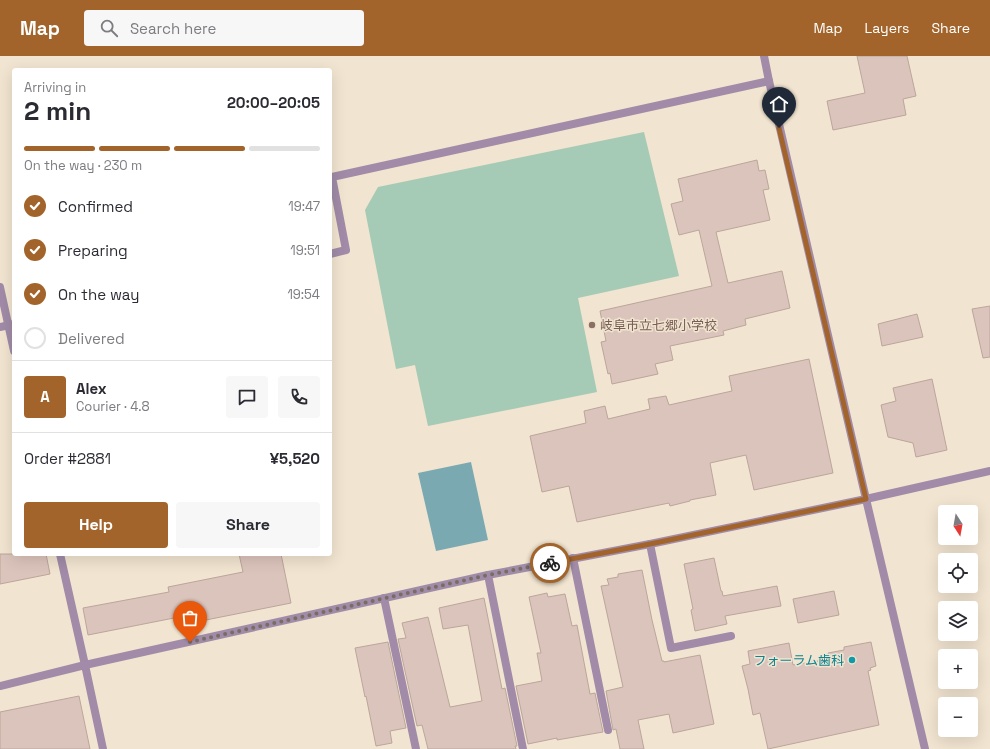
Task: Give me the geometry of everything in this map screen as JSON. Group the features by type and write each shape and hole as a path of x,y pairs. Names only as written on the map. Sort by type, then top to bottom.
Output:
{"street":[{"path":"764,56 925,749"},
{"path":"332,254 346,250 332,177 769,81"},
{"path":"0,287 12,344"},
{"path":"0,686 85,665 488,575 650,544 866,499 990,471"},
{"path":"650,544 671,648 731,636"},
{"path":"60,556 103,749"},
{"path":"573,558 608,730"},
{"path":"488,575 523,749"},
{"path":"384,598 416,749"}],"green space":[{"path":"644,132 679,276 578,298 597,392 428,426 415,365 396,369 365,210 378,187"}],"water":[{"path":"471,462 488,540 436,551 418,473"}],"building":[{"path":"857,56 907,56 916,96 903,99 906,115 833,130 827,101 865,93"},
{"path":"757,160 759,171 765,170 769,189 763,190 770,220 716,232 728,283 782,271 790,308 745,319 746,325 723,331 724,335 670,346 673,360 655,364 658,374 612,384 610,373 608,374 601,342 606,341 600,311 712,286 699,230 679,235 671,204 683,201 678,179"},
{"path":"990,306 990,357 983,358 972,309"},
{"path":"917,314 923,337 882,346 878,324"},
{"path":"809,359 833,473 754,490 746,455 710,463 716,495 670,506 669,503 577,522 569,486 542,492 530,436 586,423 584,411 605,406 608,419 650,409 648,399 666,396 669,405 732,391 729,376"},
{"path":"932,379 947,450 916,457 913,443 888,437 881,405 896,401 893,388"},
{"path":"0,554 12,554 12,556 46,556 50,574 0,584"},
{"path":"239,556 281,556 291,603 176,626 174,618 88,635 83,608 169,592 168,587 243,572"},
{"path":"714,558 723,596 777,586 781,606 725,616 727,624 695,631 691,610 693,609 684,564"},
{"path":"642,570 662,661 664,662 700,655 714,724 673,733 669,714 638,720 644,749 620,749 616,729 613,730 606,691 623,687 601,586 609,585 607,579 618,577 618,574"},
{"path":"834,591 839,615 798,623 793,599"},
{"path":"547,593 548,597 565,594 572,626 577,625 590,694 595,693 603,732 557,740 557,738 528,744 516,686 542,681 537,653 541,653 529,597"},
{"path":"484,598 502,689 505,688 517,746 515,746 516,749 428,749 422,725 417,726 398,639 406,638 402,623 428,617 450,707 482,701 468,625 443,629 439,608"},
{"path":"388,642 406,728 390,731 392,743 376,746 355,648"},
{"path":"871,642 876,666 870,668 871,670 868,671 879,725 768,749 760,713 753,715 742,666 750,664 748,651 789,643 793,665 830,659 828,653 844,650 844,647"},
{"path":"79,696 90,749 0,749 0,712"}],"way so far":[{"path":"190,642 488,575 550,563"}],"place":[{"name":"岐阜市立七郷小学校","path":"592,325"},
{"name":"フォーラム歯科","path":"852,660"}],"route":[{"path":"550,563 650,544 866,499 779,128"}]}
